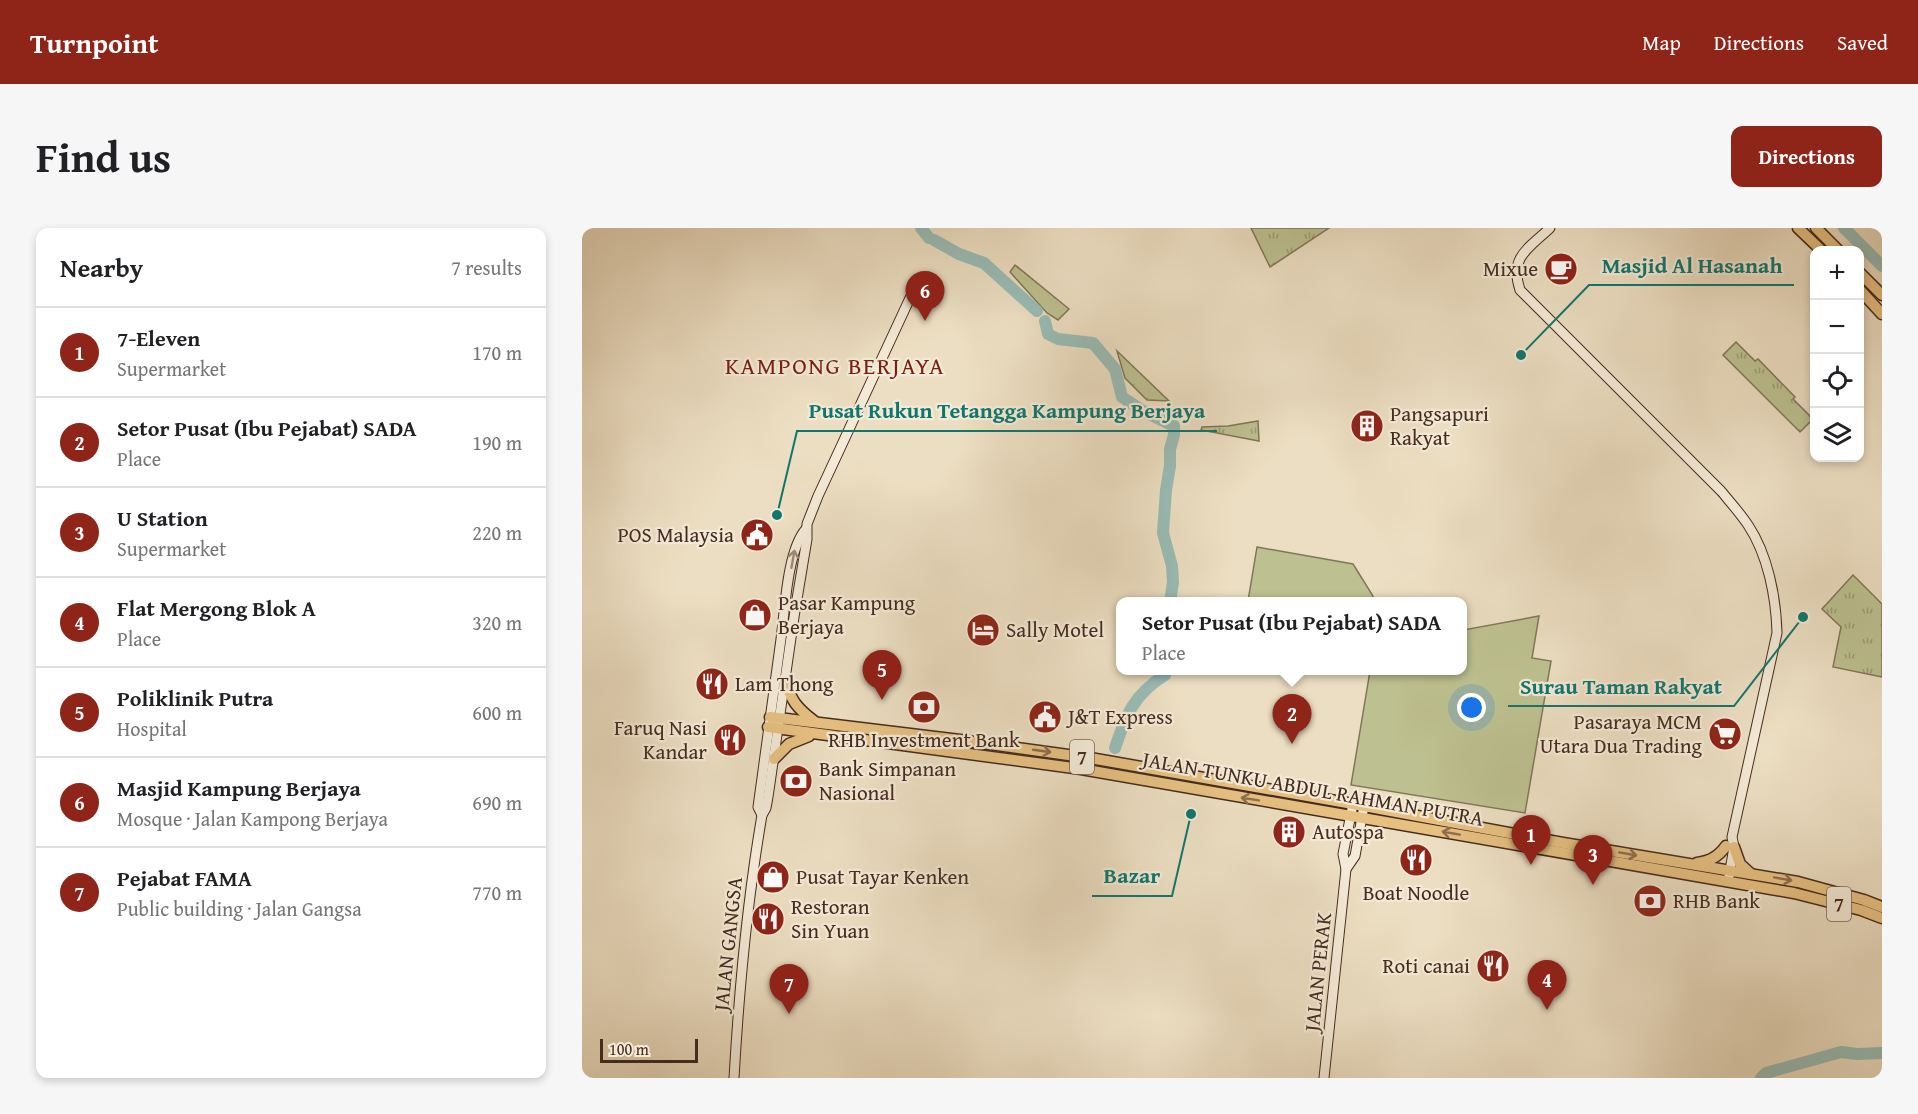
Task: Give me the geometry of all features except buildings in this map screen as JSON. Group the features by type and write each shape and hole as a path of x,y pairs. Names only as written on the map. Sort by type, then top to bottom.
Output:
{"main road":[{"path":"1798,228 1817,246"},
{"path":"1816,228 1834,246"},
{"path":"1864,277 1882,295"},
{"path":"1864,294 1882,314"},
{"path":"774,759 796,739 818,728 795,705 788,694 786,681"},
{"name":"JALAN TUNKU ABDUL RAHMAN PUTRA","path":"774,723 960,740 1090,758 1691,864 1724,876 1752,874 1814,885 1882,907"},
{"name":"JALAN TUNKU ABDUL RAHMAN PUTRA","path":"818,728 1081,769 1356,817 1724,876 1812,896 1882,918"},
{"path":"1691,864 1709,861 1720,855 1731,843 1740,864 1752,874"}],"street":[{"path":"1550,228 1518,261 1515,274 1520,290 1721,491 1748,525 1763,555 1777,633 1724,876"},
{"path":"774,723 787,593 798,537 806,529 818,496 910,298"},
{"path":"774,723 786,681 807,539 806,529"},
{"path":"787,593 798,594"},
{"name":"JALAN GANGSA","path":"734,1078 743,960 762,815 766,808 774,759 774,723"},
{"name":"JALAN GANGSA","path":"762,815 758,807 774,723"},
{"name":"JALAN PERAK","path":"1324,1078 1346,869 1343,854 1358,805"}],"green space":[{"path":"1251,228 1329,228 1270,267"},
{"path":"1015,265 1069,309 1058,320 1047,313 1010,272"},
{"path":"1736,342 1755,361 1758,359 1795,397 1793,399 1810,416 1810,422 1800,432 1723,355"},
{"path":"1117,351 1169,401 1147,400 1125,378"},
{"path":"1258,421 1259,441 1201,430 1202,427"},
{"path":"1257,547 1353,564 1373,596 1373,597 1249,597"},
{"path":"1853,575 1882,604 1882,677 1833,667 1841,627 1822,609"},
{"path":"1539,616 1532,658 1551,661 1525,813 1351,785 1369,675 1467,675 1467,629"}],"waterway":[{"path":"921,228 929,238"},
{"path":"1844,228 1882,266"},
{"path":"934,240 959,254 984,263 1037,311"},
{"path":"1045,321 1048,334 1058,339 1093,343 1115,369 1122,397 1143,411 1174,426 1163,533 1172,566 1171,597"},
{"path":"1115,748 1132,706 1154,682 1165,675"},
{"path":"1761,1078 1766,1073 1841,1052 1882,1053"}],"place":[{"name":"Mixue","path":"1561,269"},
{"name":"Masjid Kampung Berjaya","path":"925,321"},
{"name":"Masjid Al Hasanah","path":"1521,355"},
{"name":"Pangsapuri Rakyat","path":"1367,426"},
{"name":"Pusat Rukun Tetangga Kampung Berjaya","path":"777,515"},
{"name":"POS Malaysia","path":"757,535"},
{"name":"Pasar Kampung Berjaya","path":"755,615"},
{"name":"Surau Taman Rakyat","path":"1803,617"},
{"name":"Sally Motel","path":"983,630"},
{"name":"Lam Thong","path":"712,684"},
{"name":"Poliklinik Putra","path":"882,700"},
{"name":"RHB Investment Bank","path":"924,707"},
{"name":"J&T Express","path":"1045,717"},
{"name":"Pasaraya MCM Utara Dua Trading","path":"1725,734"},
{"name":"Faruq Nasi Kandar","path":"730,740"},
{"name":"Setor Pusat (Ibu Pejabat) SADA","path":"1292,744"},
{"name":"Bank Simpanan Nasional","path":"796,781"},
{"name":"Bazar","path":"1191,814"},
{"name":"Autospa","path":"1289,832"},
{"name":"Boat Noodle","path":"1416,860"},
{"name":"7-Eleven","path":"1531,865"},
{"name":"Pusat Tayar Kenken","path":"773,877"},
{"name":"U Station","path":"1593,885"},
{"name":"RHB Bank","path":"1650,901"},
{"name":"Restoran Sin Yuan","path":"768,919"},
{"name":"Roti canai","path":"1493,966"},
{"name":"Flat Mergong Blok A","path":"1547,1010"},
{"name":"Pejabat FAMA","path":"789,1014"}],"district":[{"name":"KAMPONG BERJAYA","path":"835,366"}]}
